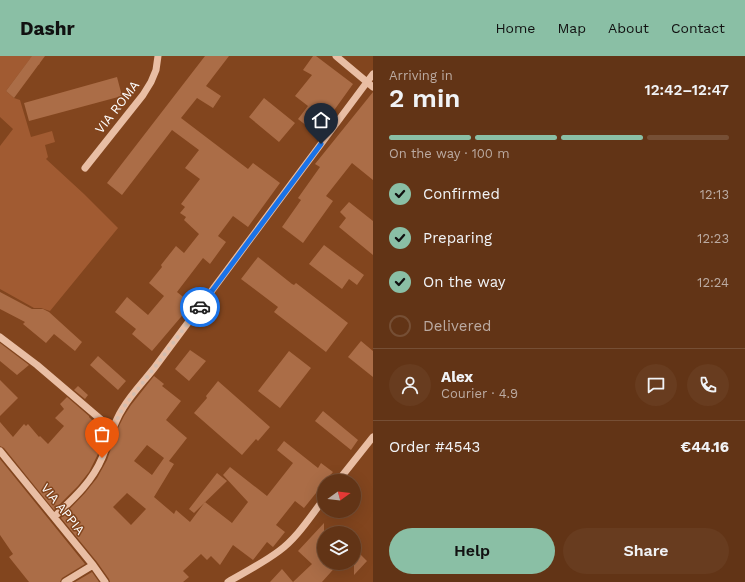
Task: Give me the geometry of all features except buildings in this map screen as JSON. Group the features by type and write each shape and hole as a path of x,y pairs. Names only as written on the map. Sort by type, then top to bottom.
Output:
{"street":[{"name":"VIA ROMA","path":"85,168 143,95 156,70 158,56"},
{"path":"336,56 373,87"},
{"path":"54,517 86,485 95,471 102,458 112,429 123,408 373,74"},
{"path":"0,337 38,365 112,429"},
{"path":"344,474 373,437"},
{"name":"VIA APPIA","path":"0,451 93,565 105,582"},
{"path":"228,582 280,551 317,508"},
{"path":"65,582 93,565"}],"shaded area":[{"path":"0,56 38,56 40,63 39,65 30,59 6,91 14,98 20,100 31,137 52,131 55,142 45,145 48,157 46,159 118,228 50,311 41,308 34,308 0,289 0,146 13,129 0,117"}],"way so far":[{"path":"102,458 112,429 123,408 200,307"}],"route":[{"path":"200,307 321,144"}]}
